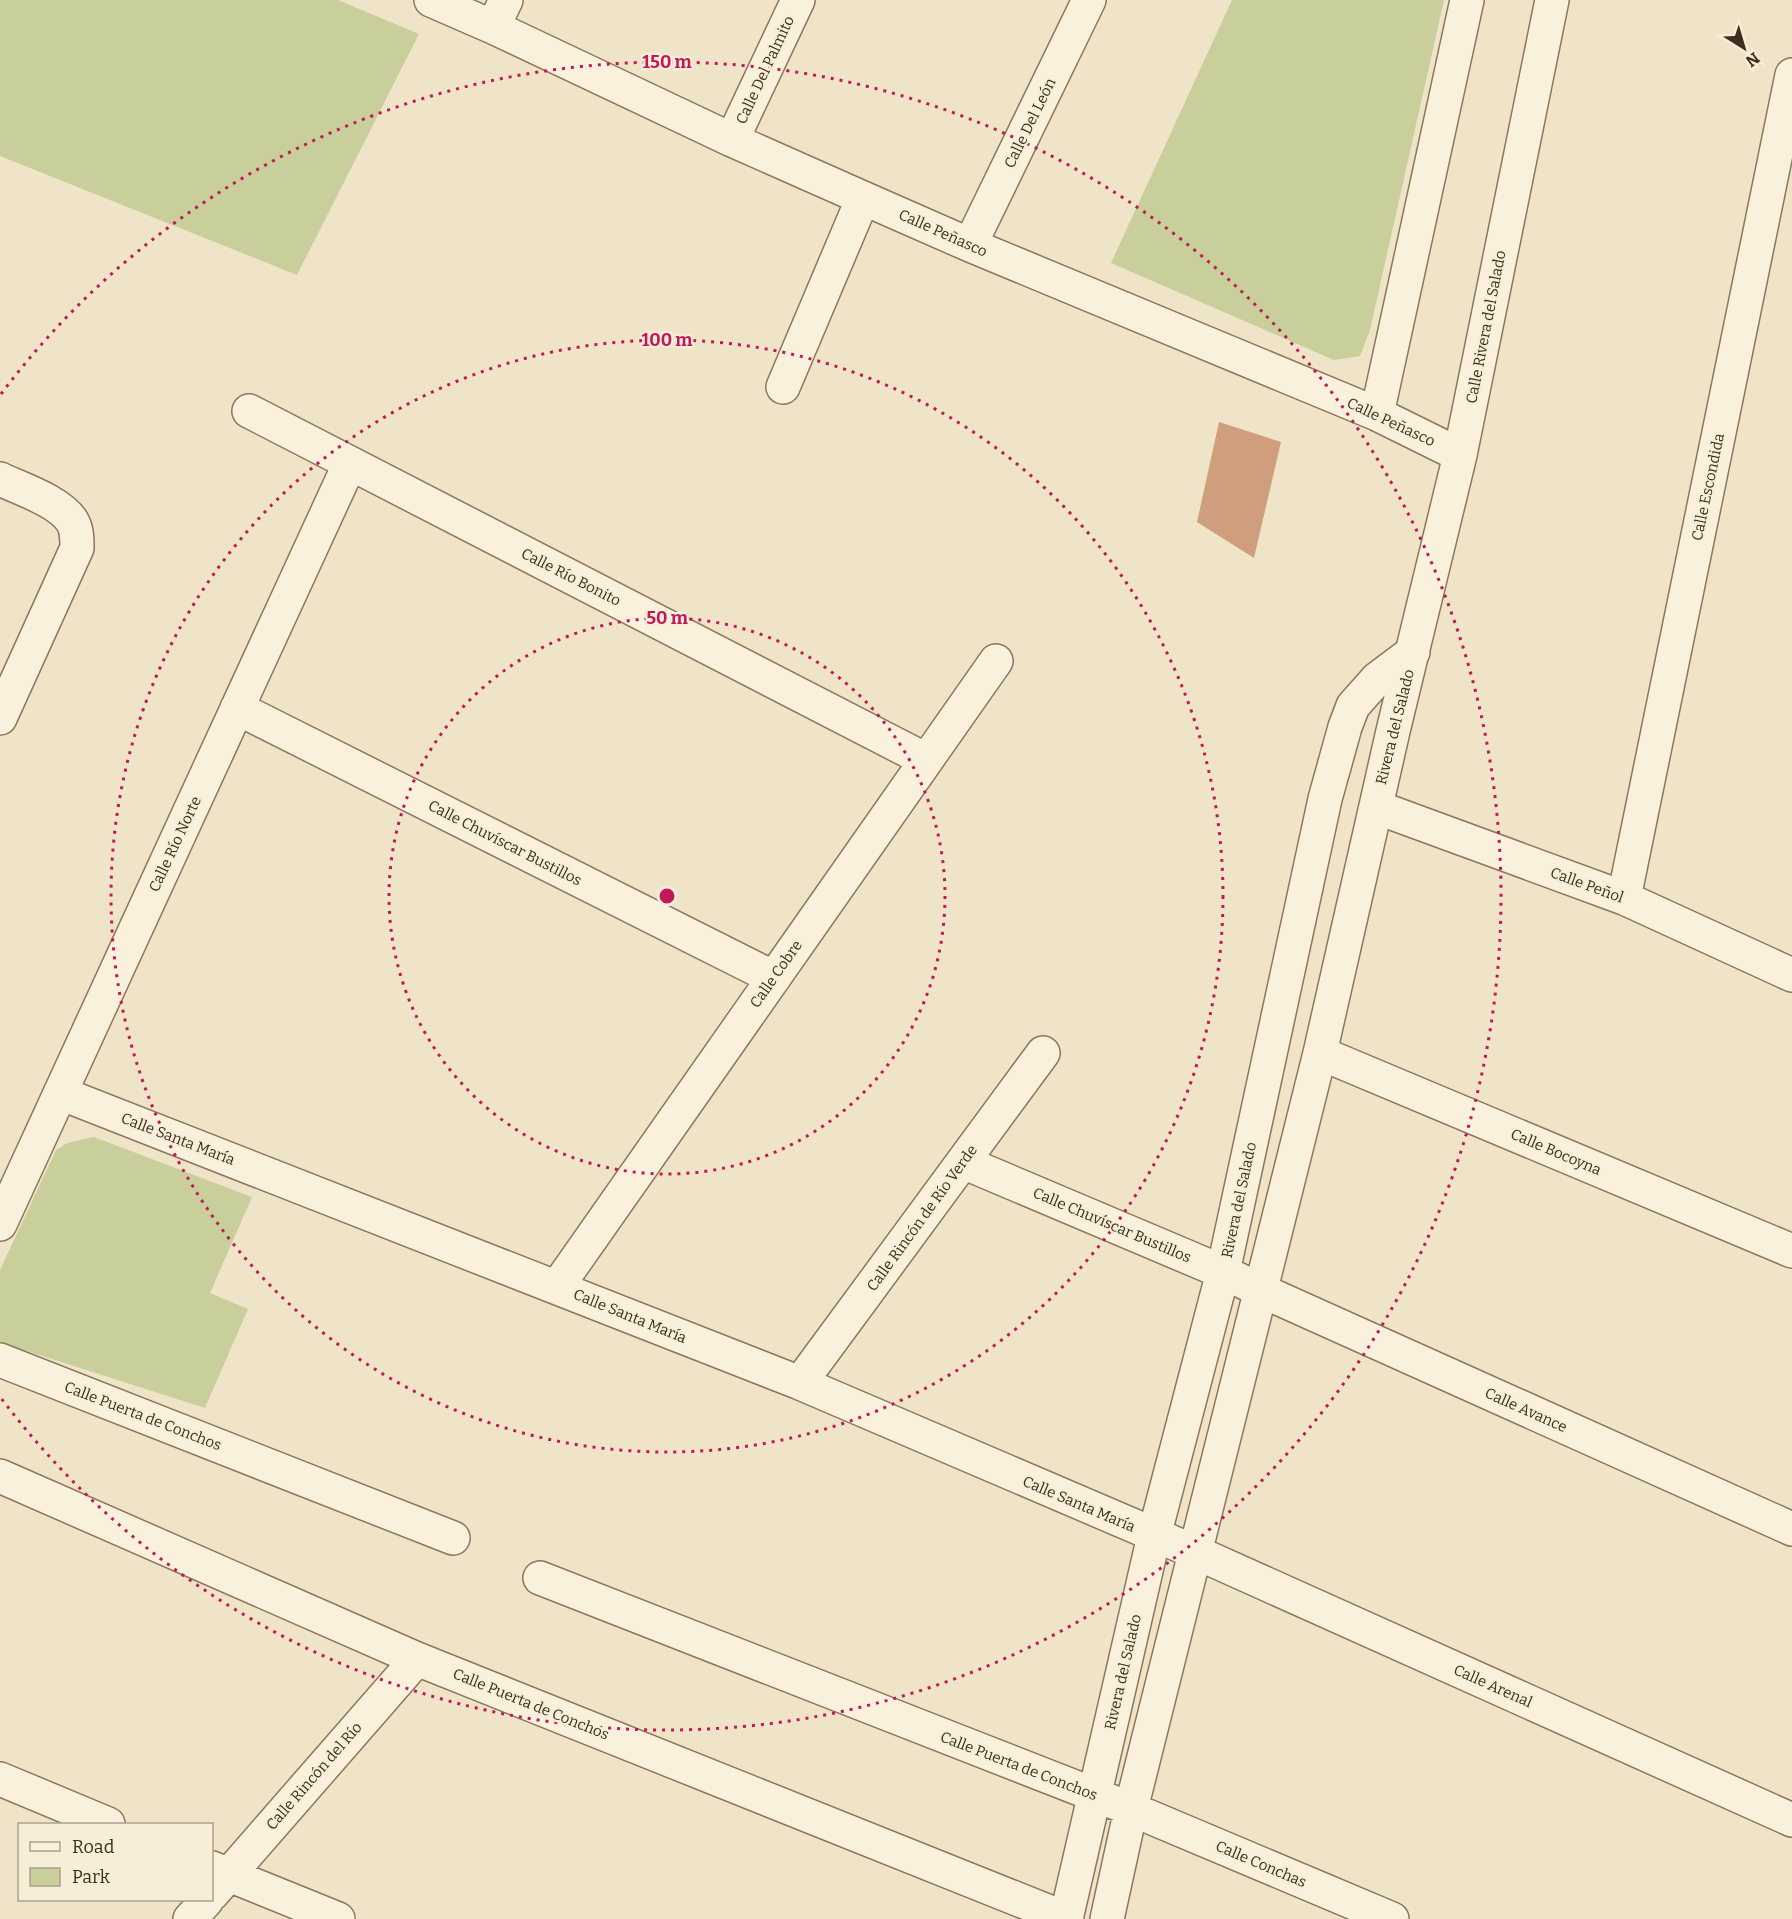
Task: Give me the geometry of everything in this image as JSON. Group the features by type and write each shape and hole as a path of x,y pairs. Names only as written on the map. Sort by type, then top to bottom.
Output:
{"street":[{"name":"Calle Peñasco","path":"431,0 500,14 732,140 970,246 1377,414 1460,455"},
{"name":"Calle Del Palmito","path":"732,140 798,0"},
{"name":"Calle Del León","path":"970,246 1089,0"},
{"path":"1377,414 1467,0"},
{"name":"Calle Rivera del Salado","path":"1413,652 1460,455 1551,0"},
{"name":"Calle Escondida","path":"1624,898 1792,75"},
{"path":"783,387 862,198"},
{"name":"Calle Río Bonito","path":"249,411 926,760"},
{"name":"Calle Río Norte","path":"0,1224 350,464"},
{"path":"0,478 62,510 73,523 77,548 0,718"},
{"name":"Rivera del Salado","path":"1107,1919 1131,1809 1320,1053 1413,652"},
{"name":"Rivera del Salado","path":"1066,1919 1154,1536 1223,1272 1325,799 1353,706 1377,680 1413,652"},
{"name":"Calle Cobre","path":"557,1287 996,661"},
{"name":"Calle Chuvíscar Bustillos","path":"237,708 774,978"},
{"name":"Calle Peñol","path":"1376,807 1624,898 1792,975"},
{"name":"Calle Rincón de Río Verde","path":"800,1383 1043,1053"},
{"name":"Calle Bocoyna","path":"1320,1053 1792,1251"},
{"name":"Calle Santa María","path":"60,1093 800,1383 1195,1552"},
{"name":"Calle Chuvíscar Bustillos","path":"963,1162 1223,1272 1260,1290"},
{"name":"Calle Avance","path":"1260,1290 1792,1529"},
{"name":"Calle Puerta de Conchos","path":"0,1360 453,1538"},
{"name":"Calle Puerta de Conchos","path":"0,1476 417,1659 1066,1919"},
{"name":"Calle Arenal","path":"1195,1552 1792,1820"},
{"name":"Calle Puerta de Conchos","path":"540,1578 1131,1809"},
{"name":"Calle Rincón del Río","path":"217,1879 417,1659"},
{"path":"0,1779 106,1823"},
{"name":"Calle Conchas","path":"1131,1809 1392,1919"},
{"path":"217,1879 338,1919"},
{"path":"190,1919 205,1901"}],"green space":[{"path":"0,0 338,0 419,34 297,275 0,156"},
{"path":"1232,0 1444,0 1370,330 1360,356 1334,360 1111,263"},
{"path":"94,1137 252,1197 210,1293 248,1309 205,1408 0,1341 0,1270 56,1150 67,1143"}],"building":[{"path":"1219,422 1281,442 1254,558 1197,522"}]}
